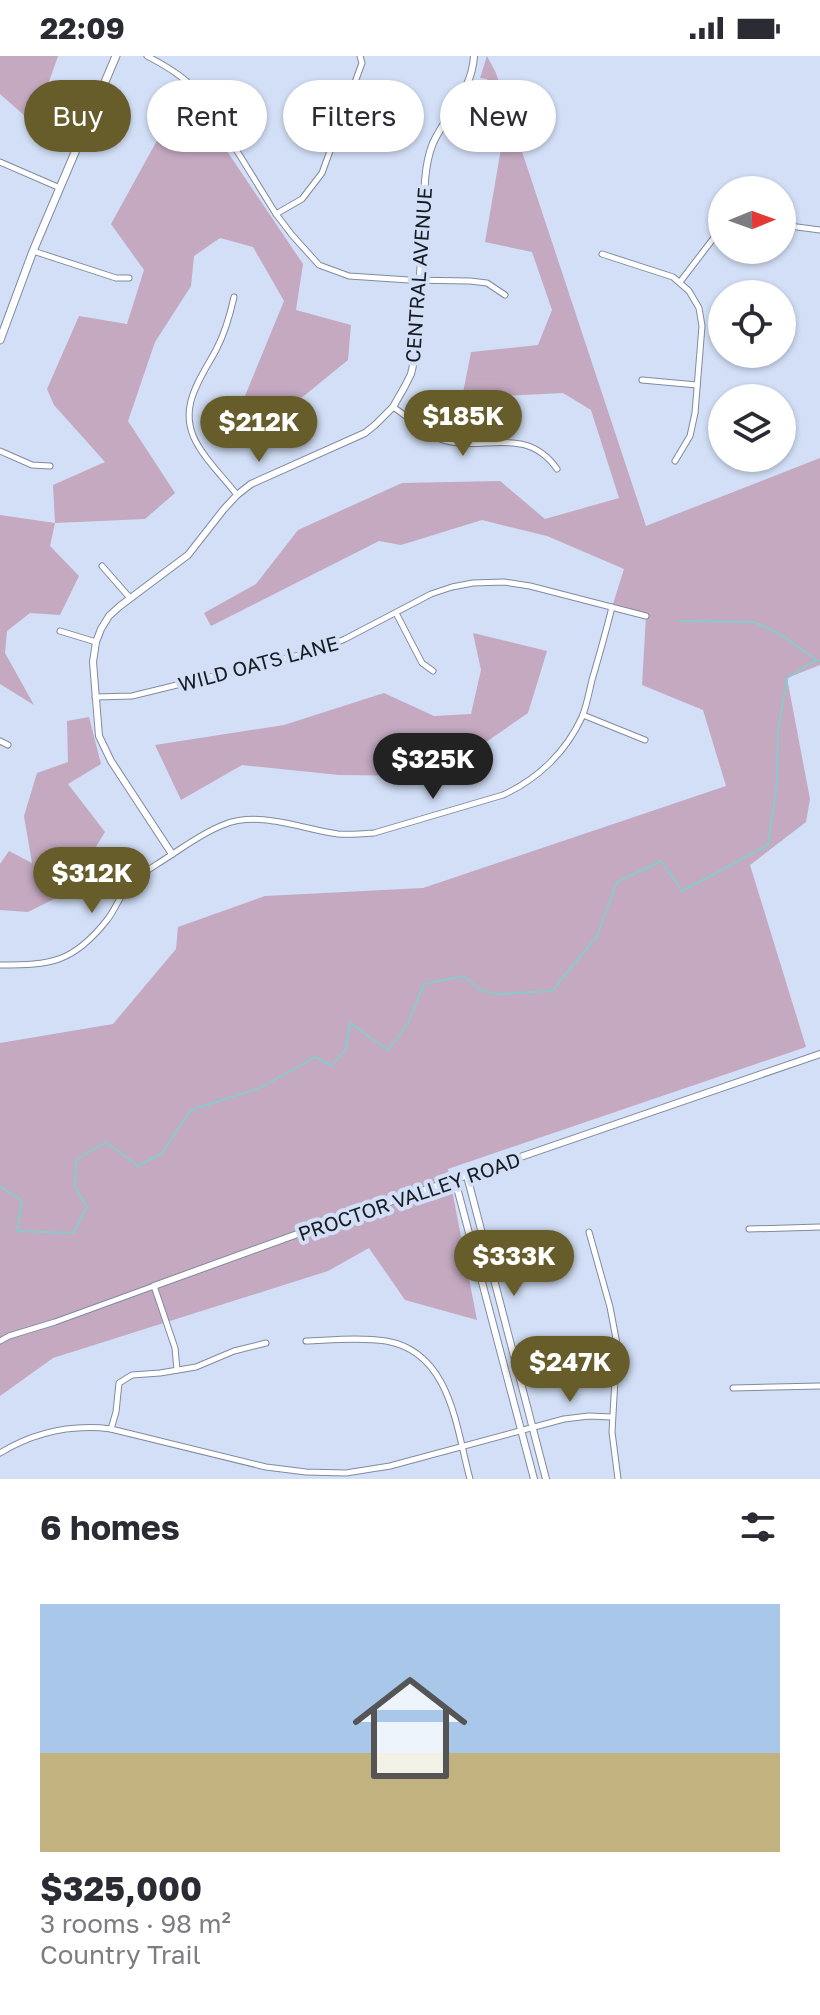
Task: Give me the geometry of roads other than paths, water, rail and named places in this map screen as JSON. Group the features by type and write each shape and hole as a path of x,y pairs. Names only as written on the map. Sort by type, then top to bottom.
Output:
{"main road":[{"path":"0,340 33,251 116,56"}],"street":[{"path":"147,56 169,67 196,88 276,214 319,265 349,276 487,283 505,295"},
{"path":"276,214 302,199 322,173 362,63 360,56"},
{"name":"CENTRAL AVENUE","path":"172,854 104,748 98,731 94,697 96,642 109,616 188,555 237,495 260,480 365,433 393,407 415,361 428,160 437,137 468,86 474,56"},
{"path":"0,162 60,188"},
{"path":"796,227 820,230"},
{"path":"680,282 708,245"},
{"path":"33,251 116,278 129,278"},
{"path":"602,254 673,277 693,296 702,320 695,413 690,436 675,461"},
{"path":"234,297 229,321 217,349 194,389 190,417 198,447 237,495"},
{"path":"642,380 697,385"},
{"path":"393,407 438,438 456,443 498,441 531,447 548,457 557,469"},
{"path":"0,451 32,465 50,466"},
{"path":"102,566 130,598"},
{"name":"WILD OATS LANE","path":"94,697 132,696 311,652 345,639 441,590 466,584 484,582 530,586 646,616"},
{"path":"0,965 45,963 69,956 82,947 108,919 127,886 199,836 234,821 277,821 336,833 374,833 503,795 536,776 566,744 583,715 612,607"},
{"path":"396,613 422,663 433,671"},
{"path":"60,631 96,642"},
{"path":"583,715 645,740"},
{"path":"0,741 8,745"},
{"name":"PROCTOR VALLEY ROAD","path":"0,1341 820,1054"},
{"path":"467,1176 546,1479"},
{"path":"455,1180 534,1479"},
{"path":"749,1229 820,1227"},
{"path":"589,1232 617,1344 612,1417 618,1479"},
{"path":"154,1286 175,1348 177,1370"},
{"path":"306,1341 386,1341 419,1356 445,1388 470,1479"},
{"path":"111,1429 119,1383 132,1375 196,1367 234,1351 266,1343"},
{"path":"733,1388 820,1386"},
{"path":"0,1453 35,1436 59,1429 90,1427 111,1429 266,1467 346,1476 564,1419 612,1417"}],"waterway":[{"path":"679,621 754,622 783,636 815,659"},
{"path":"0,1186 22,1201 17,1231 73,1233 87,1207 75,1187 76,1160 106,1142 138,1166 161,1154 191,1110 260,1088 315,1057 332,1066 346,1048 350,1023 388,1050 408,1023 424,984 464,976 482,991 500,994 552,991 597,936 617,882 661,861 682,891 768,845 777,781 778,730 787,678 820,660"}]}
